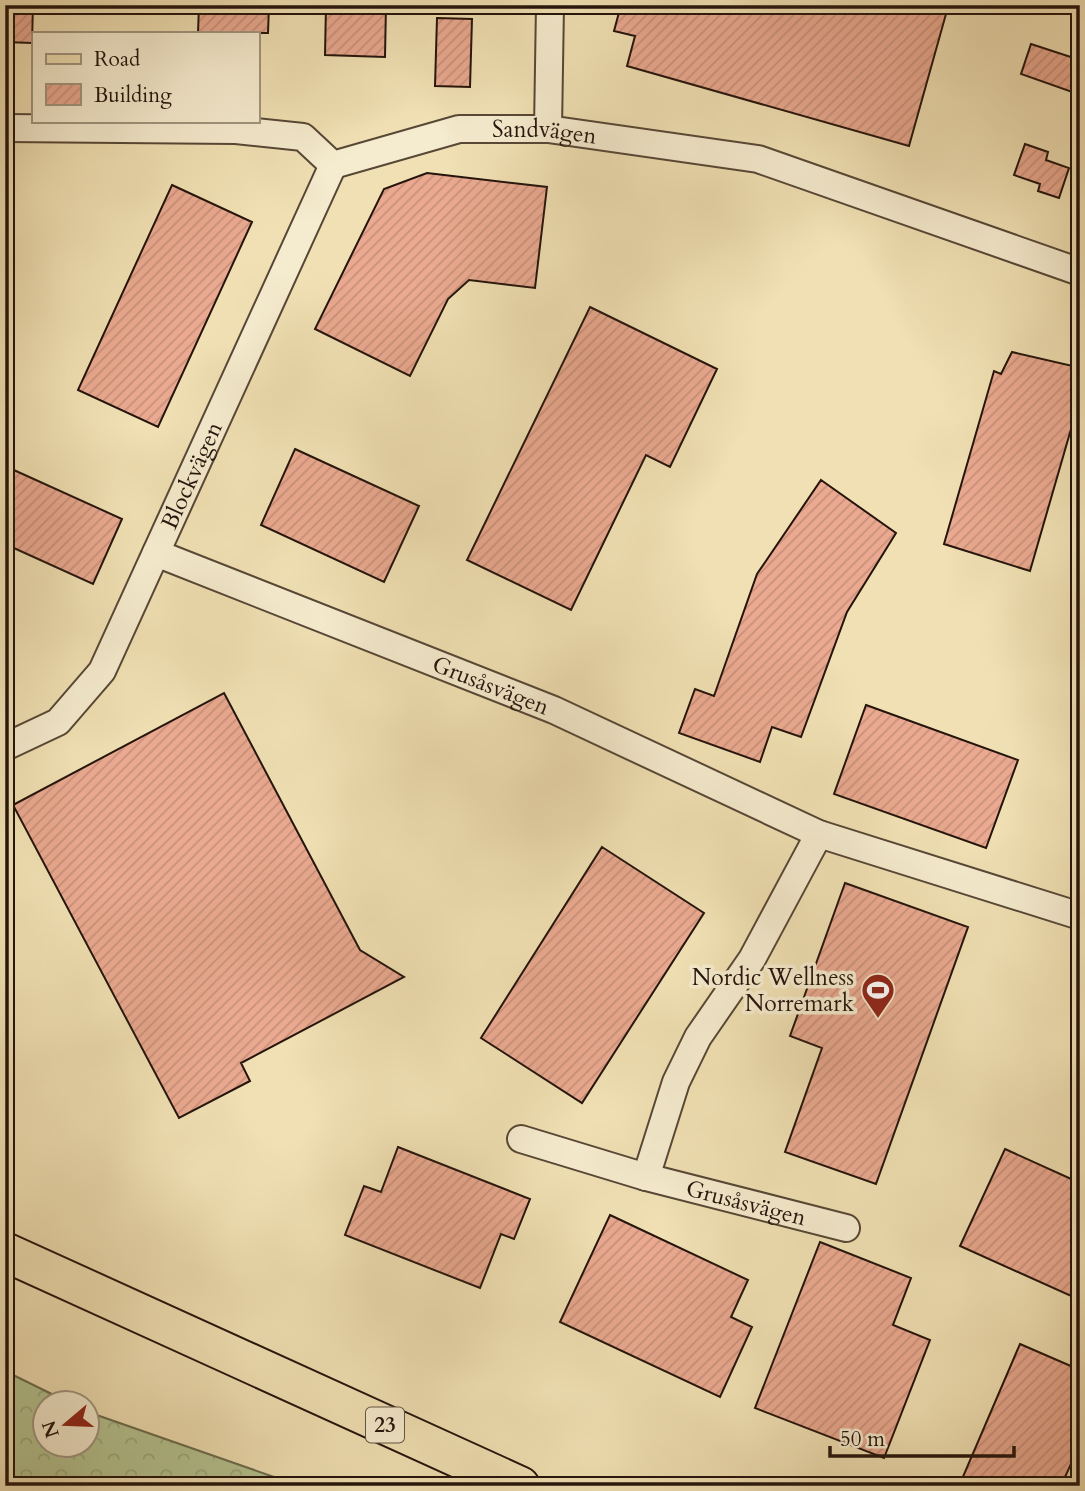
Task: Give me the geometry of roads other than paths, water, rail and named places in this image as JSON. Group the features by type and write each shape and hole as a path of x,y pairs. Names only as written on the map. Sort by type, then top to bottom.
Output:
{"main road":[{"name":"23","path":"5,1252 520,1486"},
{"name":"23","path":"5,1280 461,1486"}],"street":[{"path":"548,129 550,5"},
{"path":"5,128 236,130 303,137 333,165"},
{"name":"Sandvägen","path":"333,165 459,129 548,129 758,159 1080,272"},
{"name":"Blockvägen","path":"5,747 58,722 102,671 333,165"},
{"name":"Grusåsvägen","path":"156,553 554,710 819,834 1080,916"},
{"path":"646,1177 676,1082 698,1037 752,959 819,834"},
{"name":"Grusåsvägen","path":"520,1139 646,1177 846,1228"}],"place":[{"name":"Nordic Wellness Norremark","path":"878,1020"}]}
